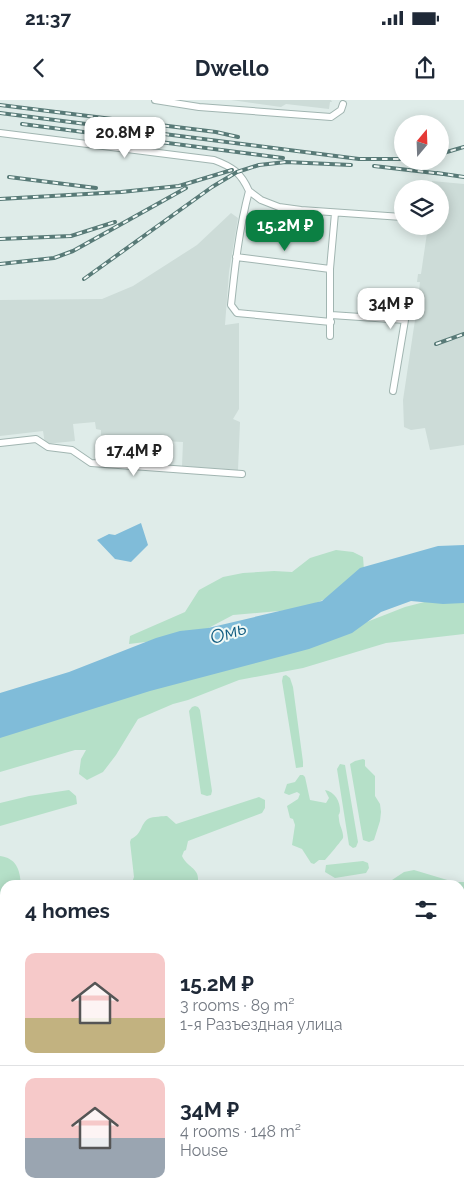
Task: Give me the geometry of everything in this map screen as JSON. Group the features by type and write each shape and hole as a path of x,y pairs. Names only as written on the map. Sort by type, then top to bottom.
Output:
{"street":[{"path":"155,100 199,107 331,117 341,110 343,104"},
{"path":"0,133 214,160 234,169 244,181 249,192 261,200 279,207 394,217"},
{"path":"249,192 236,257 231,305 237,312 331,319 405,320 393,391"},
{"path":"330,336 330,269 335,213"},
{"path":"236,257 330,269"},
{"path":"0,443 36,439 48,447 72,450 91,463 242,474"}],"shaded area":[{"path":"231,100 331,100 332,102 330,102 329,109 286,104 281,107"},
{"path":"449,183 464,184 464,445 430,450 425,428 411,430 404,427 403,400 418,300 420,282 417,282 418,274 421,274 427,235 449,235"},
{"path":"231,213 238,218 229,272 225,325 239,323 239,409 233,419 240,422 238,470 182,466 183,442 114,439 113,436 101,436 101,430 96,429 95,422 73,424 75,441 45,444 43,431 0,436 0,300 102,299 133,286 197,245"}],"green space":[{"path":"336,550 353,552 363,557 364,570 339,593 302,609 233,615 199,633 129,644 130,636 185,612 199,590 223,577 243,573 292,572 310,558"},
{"path":"464,598 464,634 386,643 303,668 239,680 138,719 103,772 87,780 79,774 81,759 86,750 75,750 0,772 0,735 336,634 405,607 436,599"},
{"path":"286,675 290,678 293,687 303,767 296,768 282,681 283,676"},
{"path":"195,706 200,710 212,791 211,795 207,796 201,794 189,711"},
{"path":"365,760 365,766 375,776 375,796 380,804 381,812 374,840 369,842 363,840 350,764"},
{"path":"340,764 345,765 358,842 356,847 353,848 349,845 337,769"},
{"path":"300,775 305,777 310,800 326,803 329,798 325,790 334,795 340,807 339,817 343,838 325,860 319,860 314,864 311,863 302,849 292,845 295,825 293,819 290,818 287,806 298,799 300,794 297,792 289,795 284,793 287,784 295,782"},
{"path":"69,790 76,796 77,804 0,826 0,803 29,796"},
{"path":"259,797 265,800 265,808 262,813 188,841 182,856 198,875 198,880 133,880 130,842 138,834 144,822 153,817 167,816 176,824"},
{"path":"0,856 10,859 16,865 21,880 0,880"},
{"path":"363,861 368,863 369,868 366,873 335,878 325,872 326,865"},
{"path":"414,870 447,880 392,880 404,872"}],"water":[{"path":"141,523 148,545 131,562 115,559 97,540 109,534 115,535"},
{"name":"Омь","path":"464,545 464,603 443,604 411,601 381,612 352,633 309,649 150,691 0,738 0,693 69,672 156,638 180,631 208,628 322,601 360,568 438,546"}],"railway":[{"path":"0,105 216,132 238,137"},
{"path":"0,113 359,159 394,159"},
{"path":"22,124 283,158"},
{"path":"449,151 464,147"},
{"path":"84,279 212,187 237,172 259,165 286,162 351,165"},
{"path":"374,166 443,174"},
{"path":"0,199 121,192 179,186 232,170"},
{"path":"437,173 464,177"},
{"path":"9,177 96,188"},
{"path":"0,264 54,258 73,251 186,188"},
{"path":"0,239 71,236 115,222"},
{"path":"436,344 464,334"}]}
